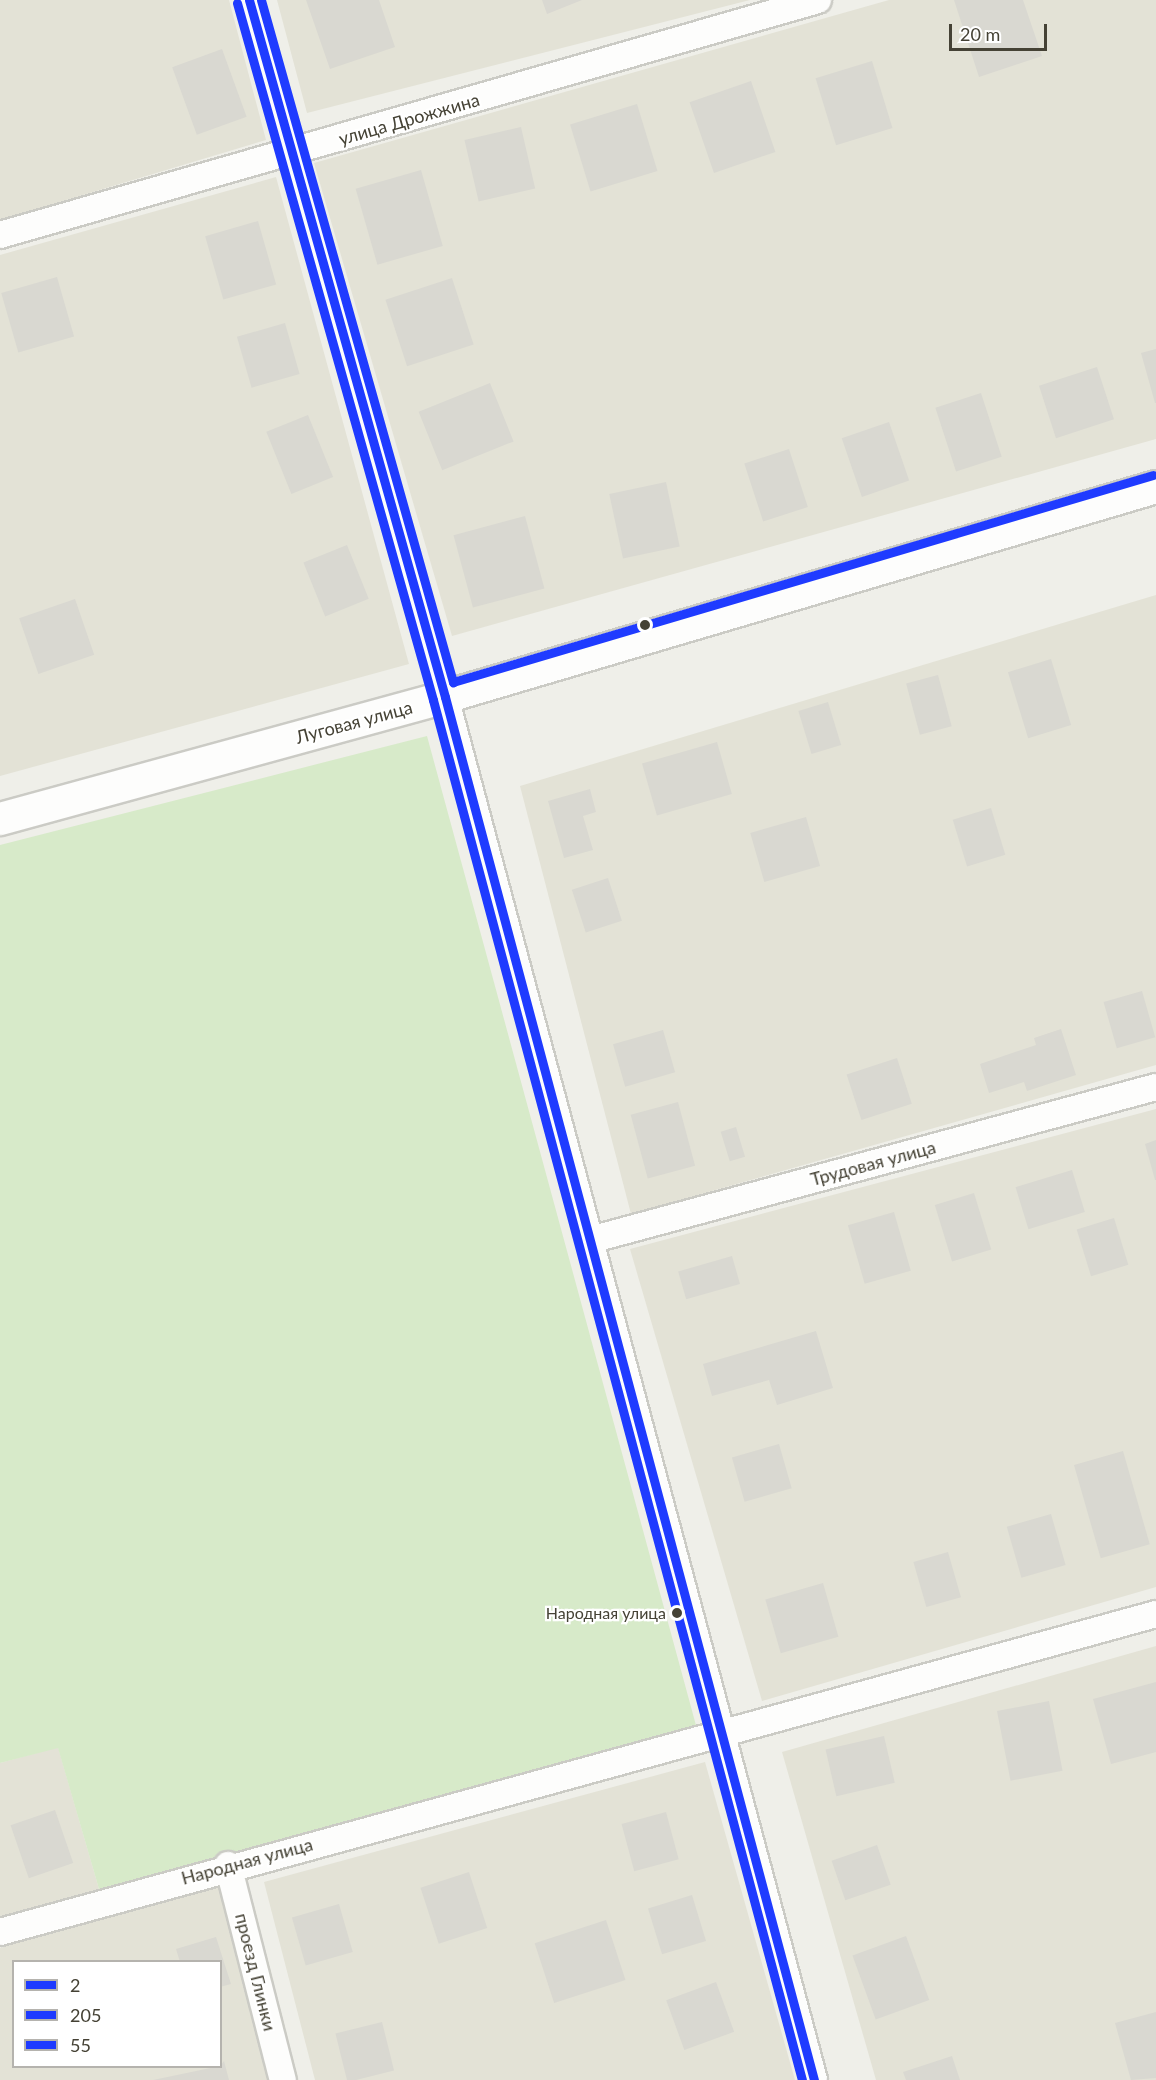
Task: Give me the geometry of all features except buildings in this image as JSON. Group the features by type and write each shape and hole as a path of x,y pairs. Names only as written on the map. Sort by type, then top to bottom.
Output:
{"street":[{"path":"249,0 290,154 445,697 720,1735 814,2080"},
{"name":"улица Дрожжина","path":"0,235 290,154 774,6 818,0"},
{"name":"Луговая улица","path":"0,819 445,697 1156,487"},
{"name":"Трудовая улица","path":"590,1240 1156,1087"},
{"name":"Народная улица","path":"0,1932 228,1865 720,1735 1156,1614"},
{"name":"проезд Глинки","path":"228,1865 283,2080"}],"shaded area":[{"path":"0,0 229,0 266,140 0,220"},
{"path":"277,0 750,0 307,113"},
{"path":"889,0 1156,0 1156,439 452,636 314,163"},
{"path":"276,177 409,664 0,776 0,255"},
{"path":"1156,595 1156,1065 631,1214 520,786"},
{"path":"1156,1109 1156,1587 762,1701 630,1249"},
{"path":"1156,1646 1156,2080 876,2080 782,1752"},
{"path":"58,1747 99,1889 0,1918 0,1763"},
{"path":"705,1762 795,2080 315,2080 264,1882"},
{"path":"224,1880 274,2080 0,2080 0,1948"}],"green space":[{"path":"427,736 697,1729 99,1889 58,1748 0,1763 0,845"}],"transit line":[{"name":"2","path":"249,0 445,697 814,2080"},
{"name":"55","path":"261,0 453,682 1153,475"},
{"name":"205","path":"237,3 433,700 802,2080"}],"place":[{"name":"Народная улица","path":"677,1613"}]}
